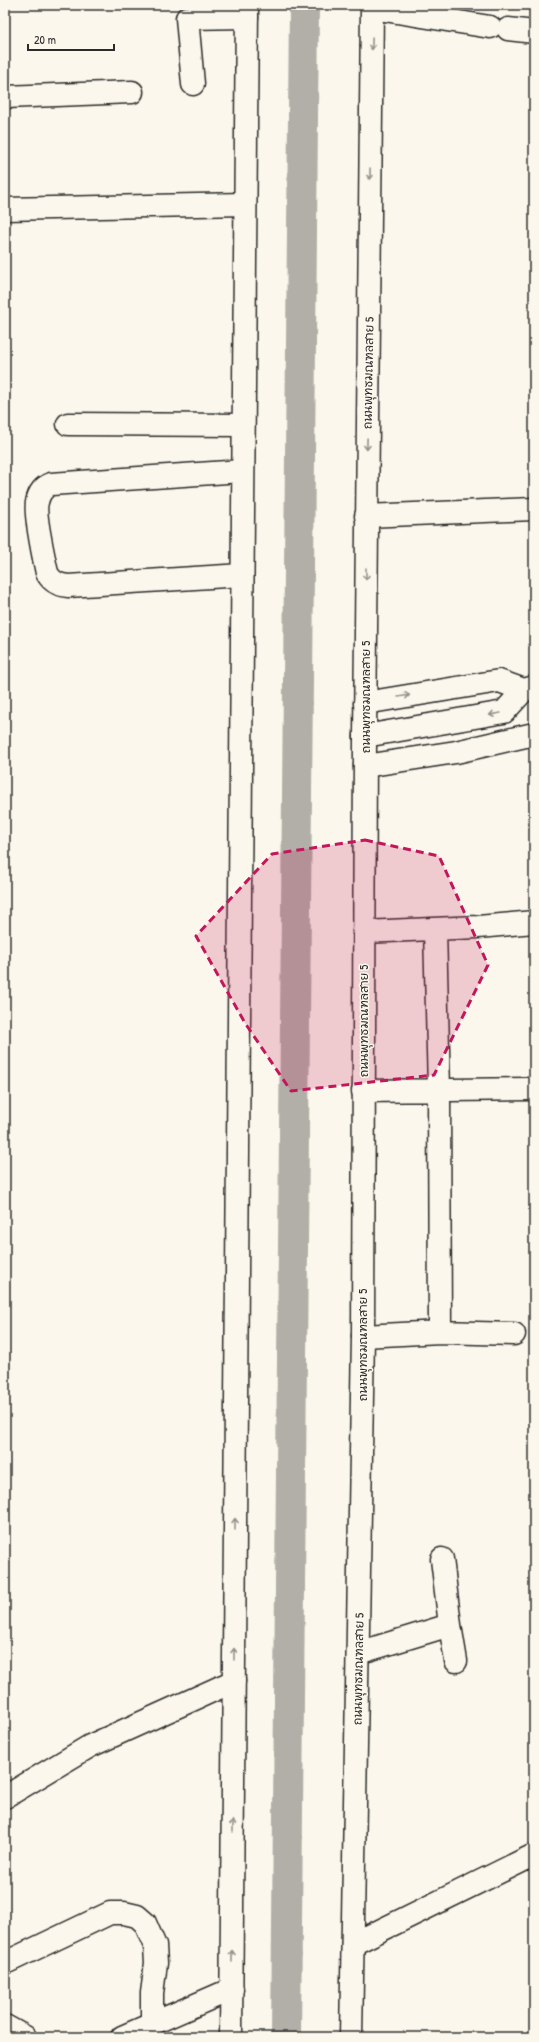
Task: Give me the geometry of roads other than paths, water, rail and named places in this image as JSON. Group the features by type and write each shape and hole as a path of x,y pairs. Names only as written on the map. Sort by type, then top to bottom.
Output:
{"main road":[{"path":"372,7 499,28 534,32"},
{"name":"ถนนพุทธมณฑลสาย 5","path":"351,2037 363,1336 366,516 372,7"},
{"path":"193,84 187,12 247,11 242,471 231,2037"},
{"path":"5,97 132,92"},
{"path":"5,209 245,204"},
{"path":"68,424 243,425"},
{"path":"242,471 51,484 46,486 40,492 36,504 47,573 51,580 59,585 242,575"},
{"path":"366,516 534,509"},
{"path":"365,702 498,681 529,688"},
{"path":"365,736 504,712 529,688"},
{"path":"365,766 456,752 534,734"},
{"path":"364,932 478,927 534,922"},
{"path":"435,929 439,1090 440,1332"},
{"path":"363,1091 534,1089"},
{"path":"363,1336 440,1332 514,1334"},
{"path":"442,1559 456,1661"},
{"path":"358,1653 450,1625"},
{"path":"5,1797 97,1743 234,1681"},
{"path":"353,1944 534,1855"},
{"path":"5,1962 110,1914 124,1913 136,1916 145,1923 155,1946 156,1963 152,1993 152,2024"},
{"path":"122,2037 232,1989"},
{"path":"5,2026 25,2037"}],"waterway":[{"path":"286,2037 304,5"}]}
